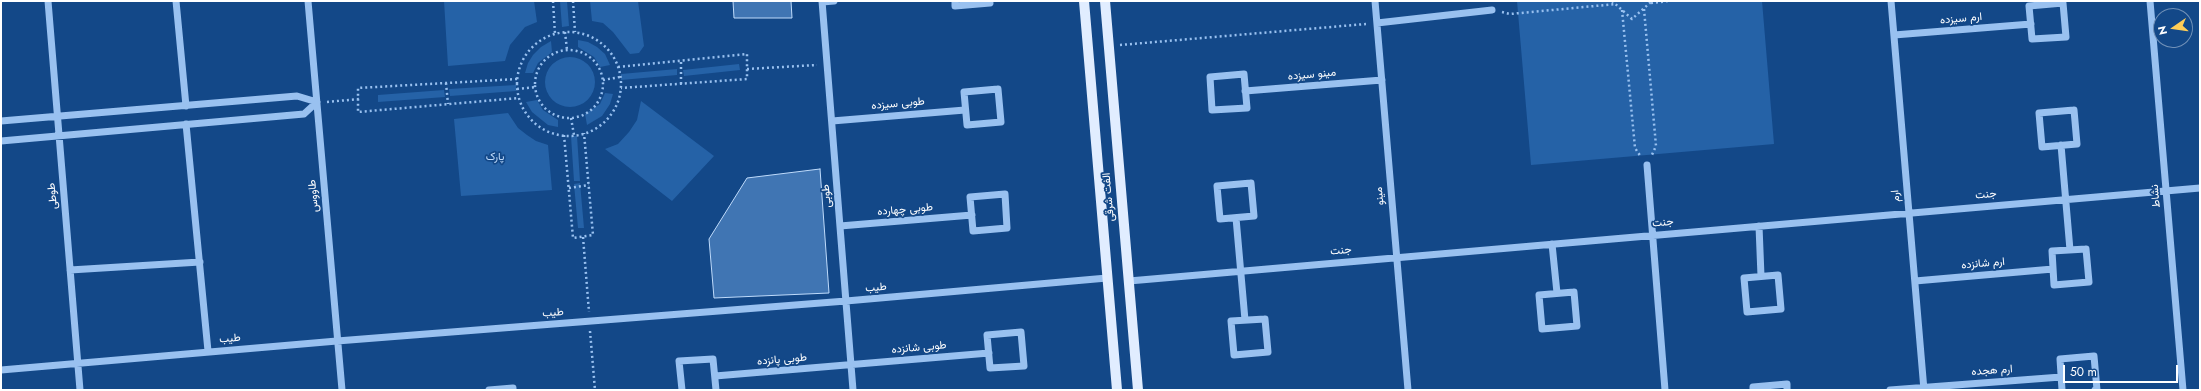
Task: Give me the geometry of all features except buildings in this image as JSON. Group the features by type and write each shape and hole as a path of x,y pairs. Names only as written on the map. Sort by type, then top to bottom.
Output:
{"main road":[{"name":"الفت شرقی","path":"1084,1 1117,390"},
{"name":"الفت شرقی","path":"1105,1 1138,390"}],"street":[{"name":"طوطی","path":"48,1 80,390"},
{"path":"176,1 186,106"},
{"name":"طاووس","path":"308,1 342,390"},
{"path":"822,2 834,1"},
{"path":"955,1 955,6 990,3 990,1"},
{"name":"مینو","path":"1375,1 1408,390"},
{"name":"ارم","path":"1891,1 1923,388"},
{"name":"نشاط","path":"2150,1 2183,390"},
{"name":"طوبی","path":"822,2 853,390"},
{"path":"2063,3 2066,37 2032,40 2031,24 2029,6 2063,3"},
{"path":"1377,23 1492,10"},
{"name":"ارم سیزده","path":"1894,35 2031,24"},
{"path":"1244,74 1245,92 1246,108 1212,110 1210,77 1244,74"},
{"name":"مینو سیزده","path":"1245,92 1382,80"},
{"path":"998,89 1001,122 967,125 965,110 964,92 998,89"},
{"path":"1,121 297,96 317,102"},
{"path":"1,141 304,114 317,102"},
{"name":"طوبی سیزده","path":"832,121 965,110"},
{"path":"2074,110 2076,144 2061,145 2042,147 2039,113 2074,110"},
{"path":"186,124 208,352"},
{"path":"2061,145 2070,250"},
{"path":"1647,165 1665,390"},
{"path":"1251,183 1254,216 1236,218 1220,219 1217,186 1251,183"},
{"name":"جنت","path":"1129,281 2200,188"},
{"path":"1005,194 1007,228 973,231 972,215 970,197 1005,194"},
{"name":"طوبی چهارده","path":"840,226 972,215"},
{"path":"1236,218 1246,320"},
{"path":"1759,226 1761,276"},
{"path":"1552,244 1557,293"},
{"path":"2086,249 2089,282 2054,285 2053,269 2052,251 2086,249"},
{"path":"70,270 200,262"},
{"name":"ارم شانزده","path":"1914,281 2053,269"},
{"path":"1778,275 1781,309 1747,312 1744,278 1761,276 1778,275"},
{"name":"طیب","path":"1,370 77,362 846,302 1107,278"},
{"path":"1574,292 1576,326 1542,329 1540,295 1557,293 1574,292"},
{"path":"1266,319 1268,352 1234,355 1231,321 1246,320 1266,319"},
{"path":"1022,332 1024,366 990,368 989,353 987,335 1022,332"},
{"name":"طوبی شانزده","path":"851,365 989,353"},
{"path":"2062,390 2060,359 2094,356 2097,390 2095,390"},
{"path":"682,390 679,362 713,358 716,390"},
{"name":"طوبی پانزده","path":"715,376 851,365"},
{"name":"ارم هجده","path":"1890,390 2061,377"},
{"path":"1753,390 1753,387 1787,384 1787,390"},
{"path":"489,390 513,388 513,390"}],"path":[{"path":"552,1 555,34"},
{"path":"573,1 575,32"},
{"path":"1612,1 1632,19 1651,2 1669,1"},
{"path":"1492,10 1510,14 1616,4"},
{"path":"1622,10 1635,148 1647,165 1656,146 1644,9"},
{"path":"1109,46 1377,23"},
{"path":"565,32 567,50"},
{"path":"565,32 575,32 589,36 602,43 612,54 618,67 621,88 617,103 609,116 598,127 584,133 574,135 564,135 549,131 536,123 526,112 519,98 517,79 521,64 529,50 541,40 555,34 565,32"},
{"path":"567,50 578,51 588,56 596,63 603,80 602,95 596,105 588,113 571,118 556,115 546,109 540,100 536,87 540,68 547,59 556,53 567,50"},
{"path":"618,67 746,54 747,79 681,85 621,88"},
{"path":"681,61 681,85"},
{"path":"747,69 827,65"},
{"path":"603,80 620,77"},
{"path":"517,79 358,88 358,112 519,98"},
{"path":"446,83 448,104"},
{"path":"518,88 536,87"},
{"path":"317,102 359,100"},
{"path":"571,118 574,135"},
{"path":"564,135 573,238 593,235 584,133"},
{"path":"569,188 589,185"},
{"path":"583,237 595,390"}],"green space":[{"path":"444,1 534,1 537,22 525,27 510,45 505,61 448,66"},
{"path":"560,1 567,1 569,26 562,27"},
{"path":"590,1 638,1 644,46 639,53 630,54 613,32 603,23 592,21"},
{"path":"1517,1 1762,1 1774,144 1531,165"},
{"path":"578,40 588,42 597,47 605,54 610,65 600,67 594,57 578,47"},
{"path":"551,41 552,52 538,63 533,73 525,73 528,63 533,55 541,47"},
{"path":"565,57 575,57 588,64 595,77 595,87 588,100 575,107 565,107 556,103 549,96 545,87 545,77 549,68 556,61"},
{"path":"739,64 740,70 684,76 683,70"},
{"path":"677,69 677,75 621,80 621,74"},
{"path":"516,85 516,91 450,96 449,89"},
{"path":"444,90 445,97 378,102 378,95"},
{"path":"605,93 613,94 610,104 602,116 587,125 585,114 600,104"},
{"path":"537,100 543,110 558,120 558,127 548,125 532,112 526,102"},
{"path":"641,101 714,156 672,201 605,149 618,144 629,132 637,120"},
{"name":"پارک","path":"508,113 518,128 536,141 548,145 552,190 461,196 454,119"},
{"path":"571,136 577,136 580,181 574,181"},
{"path":"580,183 584,228 578,228 574,184"}]}
